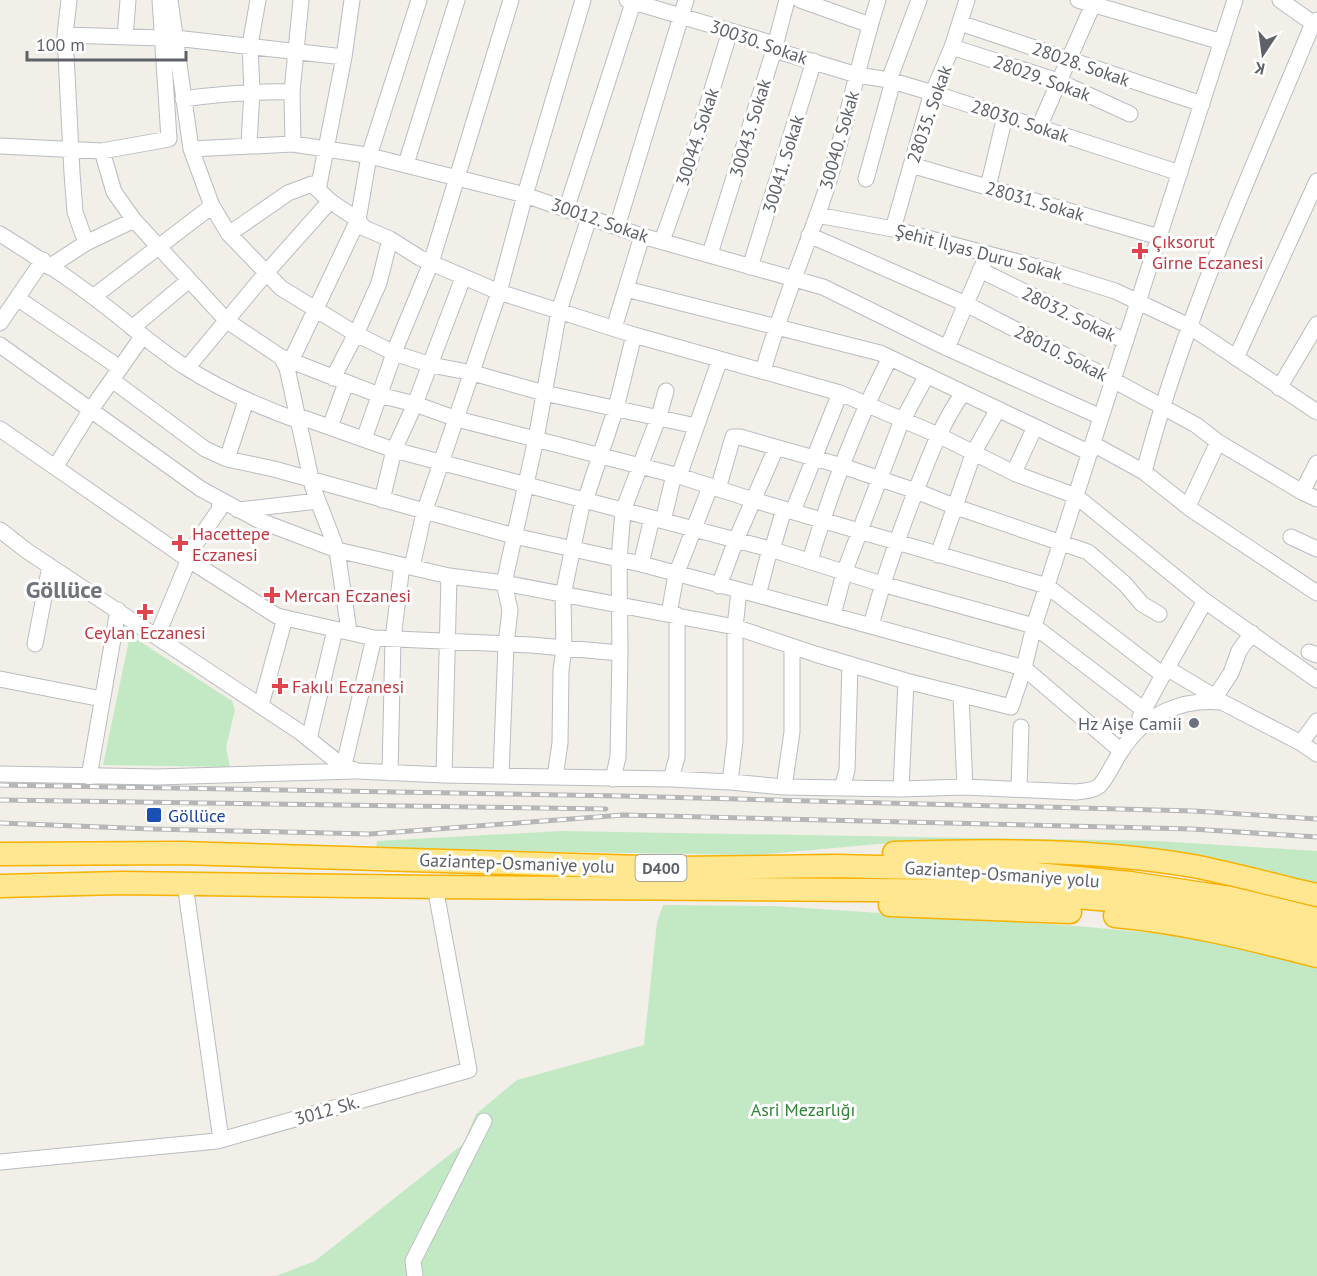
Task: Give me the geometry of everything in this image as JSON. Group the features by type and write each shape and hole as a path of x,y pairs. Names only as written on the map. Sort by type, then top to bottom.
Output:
{"highway":[{"path":"674,868 882,854 997,850 1085,853 1193,867 1317,895"},
{"name":"Gaziantep-Osmaniye yolu","path":"0,854 181,853 674,868 837,866 996,870 1130,883 1230,898 1317,919"},
{"name":"Gaziantep-Osmaniye yolu","path":"0,885 122,883 749,888 1023,893 1135,902 1215,913 1317,935"},
{"path":"749,888 888,905 1041,910 1137,918 1229,934 1317,956"}],"street":[{"path":"69,0 65,34 70,148 75,212 86,243"},
{"path":"125,37 128,0"},
{"path":"160,0 183,99 191,149 212,206 229,234 281,288 356,334 394,353 431,365 473,373 544,393 659,416 696,426"},
{"path":"0,146 102,150 169,139 170,0"},
{"path":"292,144 292,92 301,0"},
{"path":"318,190 344,57 352,0"},
{"path":"309,739 342,630 337,550 311,480 286,359 315,310 358,220 369,156 419,0"},
{"path":"406,164 457,0"},
{"path":"364,439 394,353 431,263 511,0"},
{"path":"390,773 393,639 407,566 499,292 525,195 583,0"},
{"path":"617,227 686,0"},
{"name":"30043. Sokak","path":"710,254 774,50 787,0"},
{"path":"800,0 870,25"},
{"name":"30040. Sokak","path":"763,371 775,327 817,216 848,113 878,0"},
{"path":"866,179 891,81 919,0"},
{"name":"28035. Sokak","path":"893,229 933,93 952,47 967,0"},
{"path":"0,345 201,489 258,520 337,550 449,576 504,583 735,627 792,647 906,681 1011,707 1024,668 1034,626 1235,0"},
{"path":"1144,472 1161,407 1189,326 1316,23 1281,0"},
{"path":"249,144 252,91 250,45 254,1"},
{"path":"566,210 632,1"},
{"name":"30030. Sokak","path":"632,1 771,43 774,50 857,75"},
{"path":"1038,127 1068,59 1089,2 1222,42"},
{"name":"28028. Sokak","path":"960,22 1202,104"},
{"name":"30044. Sokak","path":"662,241 688,168 730,31"},
{"path":"65,34 168,38 250,45 344,57"},
{"name":"28029. Sokak","path":"952,47 1058,81 1130,114"},
{"name":"30041. Sokak","path":"750,267 814,61"},
{"name":"28030. Sokak","path":"857,75 891,81 933,93 1180,173"},
{"path":"183,99 219,93 292,92"},
{"path":"988,188 1005,116"},
{"name":"30012. Sokak","path":"191,149 249,144 292,144 326,148 406,164 525,195 642,236 823,287 947,348 1101,417"},
{"path":"102,150 114,192 134,220 227,321 286,359 379,395 416,404 458,419 676,476 1047,586 1163,675"},
{"name":"28031. Sokak","path":"911,165 1159,237"},
{"path":"1236,358 1317,181"},
{"path":"229,234 288,193 312,184 330,201 358,220 364,228 390,239 420,258 462,278 559,311 720,360 840,393 866,403 1014,472 1076,495 1205,601 1317,680"},
{"path":"187,368 330,201"},
{"path":"93,297 212,206"},
{"name":"Şehit İlyas Duru Sokak","path":"817,216 893,229 1045,269 1115,291 1189,326 1317,412"},
{"path":"501,776 506,645 510,610 504,583 536,440 559,311 589,218"},
{"path":"0,323 46,263 134,220"},
{"path":"0,234 46,263 187,368 246,401 394,450 771,549 844,573 1034,626 1144,710"},
{"name":"28010. Sokak","path":"809,235 966,304 1113,380 1196,425 1218,442 1317,499"},
{"path":"615,328 642,236"},
{"path":"330,427 339,380 356,334 379,283 390,239"},
{"path":"947,348 987,254"},
{"name":"28032. Sokak","path":"980,270 1125,341"},
{"path":"382,500 394,450 416,404 462,278"},
{"path":"56,466 116,374 137,332 188,281"},
{"path":"626,289 880,353 1035,428 1144,472 1188,506 1317,593"},
{"path":"17,298 116,374 205,449 227,459 514,536 641,564 1024,668 1122,748"},
{"path":"1279,388 1317,324"},
{"path":"555,777 560,743 561,670 564,649 563,595 571,548 583,500 587,495 616,408 634,334"},
{"path":"810,560 822,519 866,403 890,358"},
{"path":"641,564 720,360"},
{"path":"833,615 844,573 902,420 927,375"},
{"path":"613,778 618,757 620,653 618,604 623,511 659,416 666,391"},
{"path":"758,595 771,549 815,458 840,393"},
{"path":"871,626 896,543 938,435 963,393"},
{"path":"227,459 246,401"},
{"path":"938,555 974,452 998,410"},
{"path":"1014,472 1035,428"},
{"path":"0,429 277,616 374,638 620,653"},
{"path":"671,779 677,757 673,615 676,575 694,529 714,488 733,437 842,466 1088,552 1125,584 1142,603 1159,614"},
{"path":"1188,506 1218,442"},
{"path":"719,586 736,540 776,448"},
{"path":"1302,492 1317,463"},
{"path":"157,636 188,558 219,510 220,500"},
{"path":"238,510 318,501"},
{"path":"0,530 50,566 261,705 350,768"},
{"path":"1291,537 1317,549"},
{"path":"35,644 50,566"},
{"path":"444,775 449,576"},
{"path":"730,782 735,741 735,627 739,591"},
{"path":"0,774 89,777 254,775 350,768 390,773 671,779 784,787 901,789 965,787 1076,792 1089,790 1099,785 1205,601"},
{"path":"89,777 118,610"},
{"path":"261,705 285,618"},
{"path":"1219,699 1239,651 1252,633"},
{"path":"350,768 374,638"},
{"path":"784,787 792,732 792,647"},
{"path":"842,788 847,770 850,664"},
{"path":"1163,675 1170,670 1317,754"},
{"path":"0,679 102,699"},
{"path":"901,789 906,681"},
{"path":"961,696 965,787"},
{"path":"1122,748 1149,719 1171,708 1219,699"},
{"path":"1301,743 1317,721"},
{"path":"1019,789 1021,727"},
{"path":"184,884 221,1140"},
{"name":"3012 Sk.","path":"0,1162 221,1140 469,1070 435,887"},
{"path":"415,1276 413,1261 484,1121"}],"green space":[{"path":"130,635 232,701 235,710 226,747 230,767 103,765"},
{"path":"561,831 1158,841 1317,851 1317,885 901,842 757,855 376,849 377,841"},
{"name":"Asri Mezarlığı","path":"663,905 774,906 1076,926 1186,936 1317,964 1317,1276 276,1276 315,1261 463,1144 476,1114 517,1080 644,1045 657,922"}],"railway":[{"path":"0,785 621,796 1194,811 1317,819"},
{"path":"0,800 606,809"},
{"path":"0,823 370,834 623,815 1192,829 1317,837"}],"place":[{"name":"Çıksorut Girne Eczanesi","path":"1140,251"},
{"name":"Hacettepe Eczanesi","path":"180,543"},
{"name":"Mercan Eczanesi","path":"272,595"},
{"name":"Ceylan Eczanesi","path":"145,612"},
{"name":"Fakılı Eczanesi","path":"280,686"},
{"name":"Hz Aişe Camii","path":"1194,723"},
{"name":"Göllüce","path":"154,815"}],"district":[{"name":"Göllüce","path":"64,589"}]}
